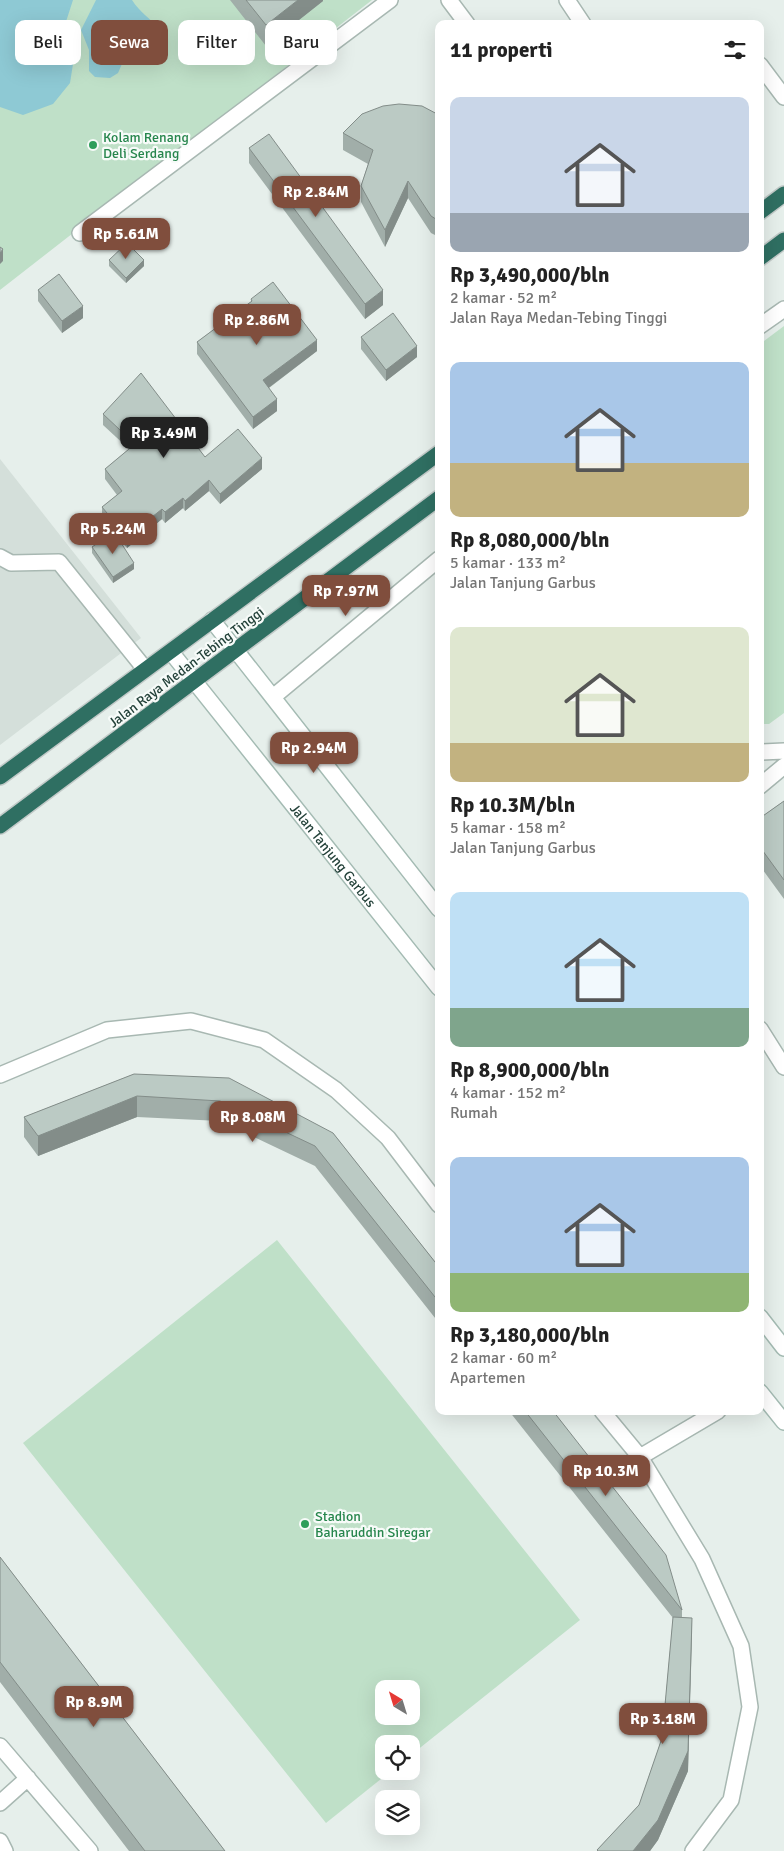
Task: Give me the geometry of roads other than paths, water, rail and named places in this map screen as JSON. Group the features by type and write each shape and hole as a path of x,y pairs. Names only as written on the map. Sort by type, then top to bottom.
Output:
{"highway":[{"path":"764,209 784,194"},
{"path":"764,255 784,240"},
{"name":"Jalan Raya Medan-Tebing Tinggi","path":"0,778 435,456"},
{"name":"Jalan Raya Medan-Tebing Tinggi","path":"0,826 435,501"}],"street":[{"path":"80,233 390,0"},
{"path":"449,0 464,20"},
{"path":"567,0 580,20"},
{"path":"764,70 784,96"},
{"path":"764,323 784,309"},
{"path":"0,557 11,563 59,562 145,669"},
{"path":"273,697 435,562"},
{"path":"212,620 435,904"},
{"name":"Jalan Tanjung Garbus","path":"171,652 435,983"},
{"path":"764,752 784,751"},
{"path":"764,783 784,766"},
{"path":"0,1076 107,1030 191,1021 264,1040 336,1090 388,1138 435,1200"},
{"path":"764,1035 784,1067"},
{"path":"764,1322 784,1348"},
{"path":"764,1397 784,1421"},
{"path":"605,1415 640,1457 702,1558 741,1646 750,1707 731,1800 693,1851"},
{"path":"640,1457 711,1415"},
{"path":"0,1746 90,1851"},
{"path":"0,1803 28,1778"},
{"path":"0,1841 5,1851"}],"water":[{"path":"0,0 73,0 67,20 15,20 15,65 73,65 70,83 53,104 23,115 0,107"},
{"path":"96,0 132,0 151,20 91,20 91,65 122,65 118,73 110,78 95,77 89,71 89,50 81,30"}],"place":[{"name":"Kolam Renang Deli Serdang","path":"93,145"},
{"name":"Stadion Baharuddin Siregar","path":"305,1524"}]}
